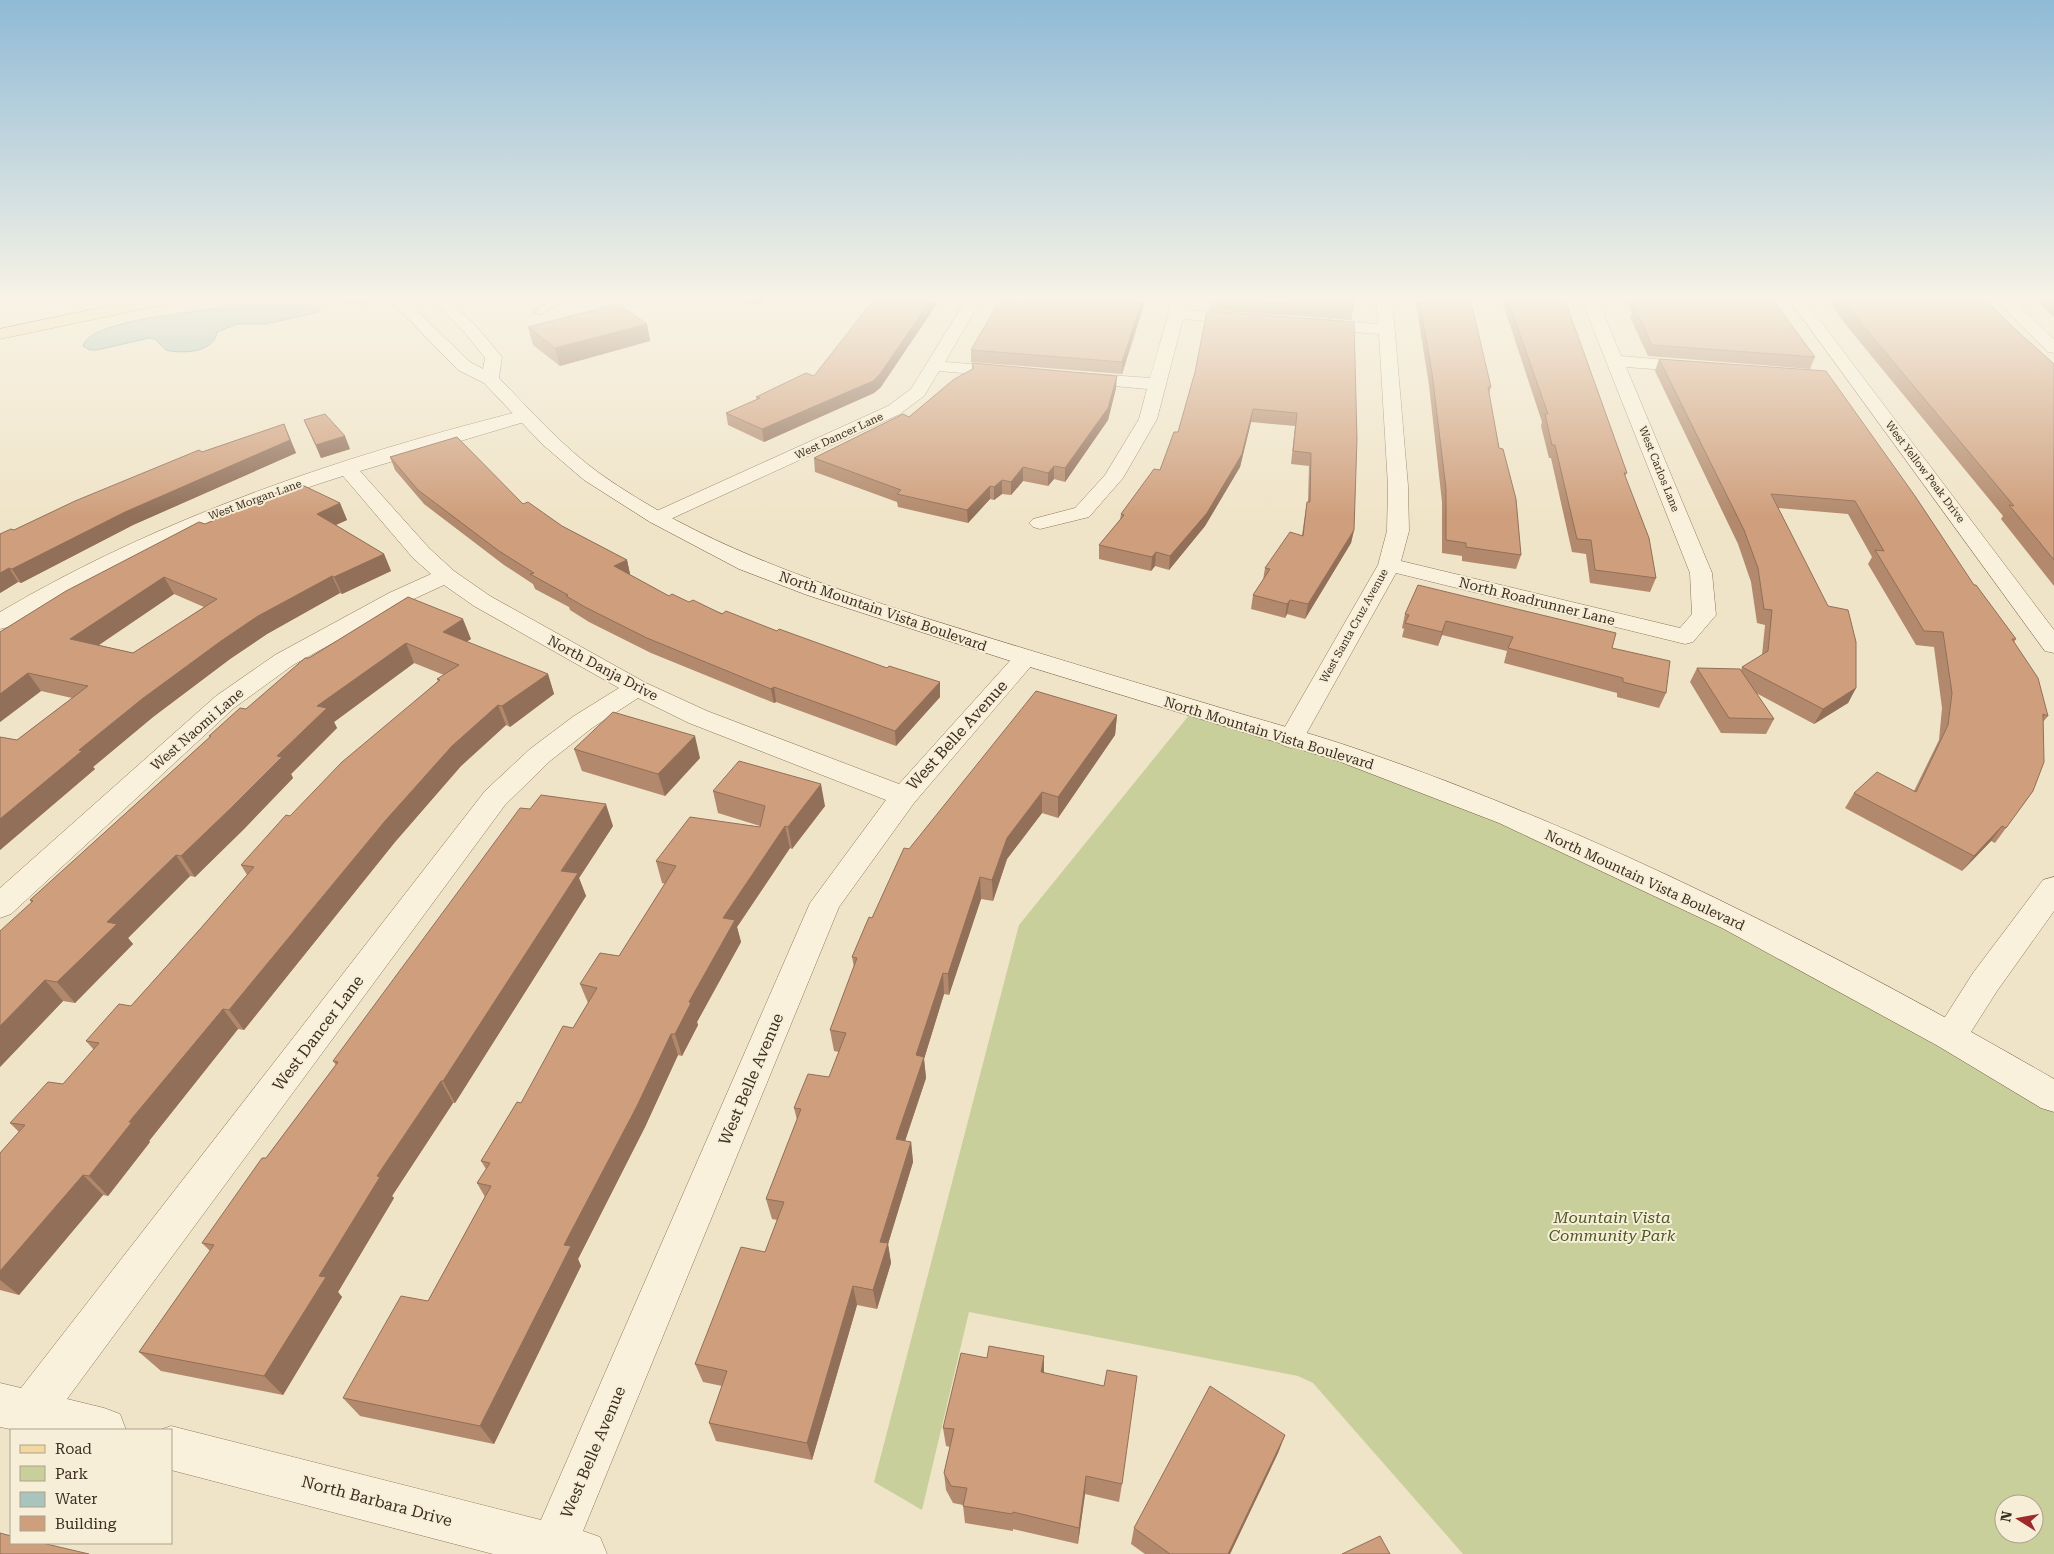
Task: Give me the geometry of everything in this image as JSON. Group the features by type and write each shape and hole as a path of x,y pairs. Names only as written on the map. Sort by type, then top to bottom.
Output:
{"street":[{"name":"North Mountain Vista Boulevard","path":"473,371 490,379 525,416 591,476 657,518 747,564 814,590 1026,658 1348,755 1509,816 1733,920 1950,1036 2054,1097"},
{"path":"490,379 492,371"},
{"name":"West Dancer Lane","path":"657,518 894,410 918,392 932,371"},
{"path":"991,371 1022,373"},
{"path":"1040,523 1082,513 1113,478 1148,419 1160,371"},
{"name":"West Santa Cruz Avenue","path":"1291,739 1388,565 1398,531 1398,486 1390,371"},
{"name":"West Carlos Lane","path":"1618,371 1701,574 1704,615 1685,637"},
{"name":"West Yellow Peak Drive","path":"1841,371 2054,646"},
{"path":"1060,376 1156,384"},
{"name":"West Morgan Lane","path":"0,622 95,567 191,523 270,493 525,416"},
{"name":"North Danja Drive","path":"348,469 421,553 446,576 482,601 637,688 698,718 904,796"},
{"name":"North Roadrunner Lane","path":"1388,565 1685,637"},
{"name":"West Naomi Lane","path":"0,906 225,702 284,660 397,598 446,576"},
{"name":"West Belle Avenue","path":"568,1550 825,903 904,796 1026,658"},
{"name":"West Dancer Lane","path":"16,1408 495,798 540,755 583,722 637,688"},
{"path":"1950,1036 1985,982 2054,888"},
{"path":"16,1408 100,1429"},
{"name":"North Barbara Drive","path":"172,1448 568,1550"}],"green space":[{"name":"Mountain Vista Community Park","path":"1194,709 1509,816 2054,1097 2054,1554 1463,1554 1313,1383 1298,1376 969,1312 922,1510 874,1482 1019,925"}],"building":[{"path":"818,371 882,371 873,381 762,429 726,413 760,398 756,397 806,373 814,376"},
{"path":"970,371 1056,371 1117,376 1108,408 1065,468 1054,466 1048,473 1023,467 1011,482 1002,480 994,487 990,486 967,510 897,494 901,490 814,458 903,414 909,417 953,380"},
{"path":"1355,371 1357,439 1354,530 1308,604 1290,600 1287,604 1253,595 1270,569 1265,568 1290,532 1303,536 1307,502 1310,502 1311,453 1293,451 1297,413 1253,409 1242,454 1207,513 1170,556 1156,552 1152,557 1099,545 1124,515 1121,514 1154,469 1160,470 1174,432 1178,432 1195,372"},
{"path":"1432,371 1487,371 1491,387 1488,387 1499,448 1503,449 1516,499 1521,555 1466,547 1466,543 1446,540 1446,489"},
{"path":"1533,371 1590,371 1627,473 1624,473 1649,538 1656,578 1595,570 1591,540 1577,539 1555,445 1552,445 1545,414 1548,414"},
{"path":"1665,371 1826,371 1915,496 1974,585 1976,585 2016,639 2012,639 2038,678 2048,716 2043,714 2044,762 2033,791 2006,828 2002,826 1974,856 1854,793 1877,772 1916,792 1948,725 1952,693 1943,632 1924,631 1875,550 1884,551 1855,501 1771,494 1828,606 1848,610 1856,642 1856,688 1823,709 1742,667 1768,651 1772,610 1764,609 1758,568 1744,530"},
{"path":"1901,371 2054,371 2054,560 2009,505 2014,506"},
{"path":"325,414 345,436 316,445 304,420"},
{"path":"284,424 290,440 125,512 12,569 9,568 0,573 0,534 11,529 14,530 75,501 199,450 202,452"},
{"path":"457,437 523,504 528,502 562,526 627,560 614,566 669,596 672,594 689,602 693,600 722,614 726,611 777,631 779,629 887,668 889,666 940,682 895,731 774,687 771,689 647,638 585,607 566,596 568,595 530,574 534,573 499,551 418,490 390,457"},
{"path":"298,483 340,503 317,514 384,554 334,577 332,576 258,616 221,641 142,699 79,750 82,751 0,819 0,737 17,740 88,686 28,673 0,694 0,632 66,591 199,522 205,524","holes":["164,577 217,599 133,653 70,639"]},
{"path":"1418,585 1616,633 1612,648 1670,661 1666,693 1623,682 1623,678 1508,648 1513,637 1446,621 1442,632 1405,623 1409,615 1405,614"},
{"path":"408,597 463,619 443,632 548,674 502,706 498,705 452,746 385,821 229,1010 223,1009 129,1122 132,1122 89,1176 83,1175 0,1271 0,1153 25,1125 10,1123 48,1082 63,1084 99,1043 86,1041 119,1004 131,1006 201,928 254,867 241,865 286,815 290,816 342,762 440,680 437,679 459,665 406,643 317,706 327,708 277,756 282,757 181,856 176,855 107,922 117,924 57,982 45,980 0,1026 0,931 33,901 30,900 240,708 246,709 305,658 309,658"},
{"path":"1697,668 1740,669 1774,719 1729,718"},
{"path":"1036,691 1117,715 1058,797 1042,792 1007,838 992,880 980,877 948,974 943,973 916,1055 924,1057 896,1139 911,1142 880,1242 888,1243 873,1290 853,1286 807,1443 709,1423 727,1371 695,1364 741,1247 765,1252 784,1202 766,1199 801,1109 794,1108 808,1074 829,1077 846,1033 830,1030 857,958 852,957 869,917 872,918 904,848 909,849"},
{"path":"613,712 695,736 658,774 574,749"},
{"path":"739,761 821,784 788,827 785,826 723,918 735,920 689,1002 691,1003 675,1034 671,1034 637,1106 564,1245 571,1246 480,1426 343,1398 401,1296 428,1301 491,1186 477,1183 490,1163 481,1161 517,1102 521,1103 563,1026 573,1028 597,988 580,984 600,953 619,956 676,866 656,861 690,817 760,827 765,806 713,791"},
{"path":"541,795 606,804 561,871 578,873 443,1081 441,1081 377,1176 380,1177 319,1276 326,1277 264,1376 139,1352 214,1245 202,1243 262,1158 266,1158 338,1062 333,1061 520,808 530,809"},
{"path":"989,1346 1044,1356 1041,1372 1104,1386 1107,1370 1137,1376 1122,1484 1086,1476 1079,1528 1013,1512 1012,1514 963,1506 967,1488 951,1486 944,1473 954,1429 943,1428 961,1353 987,1358"},
{"path":"1210,1386 1285,1435 1228,1554 1170,1554 1134,1528"},
{"path":"0,1533 10,1536 10,1544 46,1544 89,1554 0,1554"},
{"path":"1380,1536 1390,1554 1342,1554"}]}
